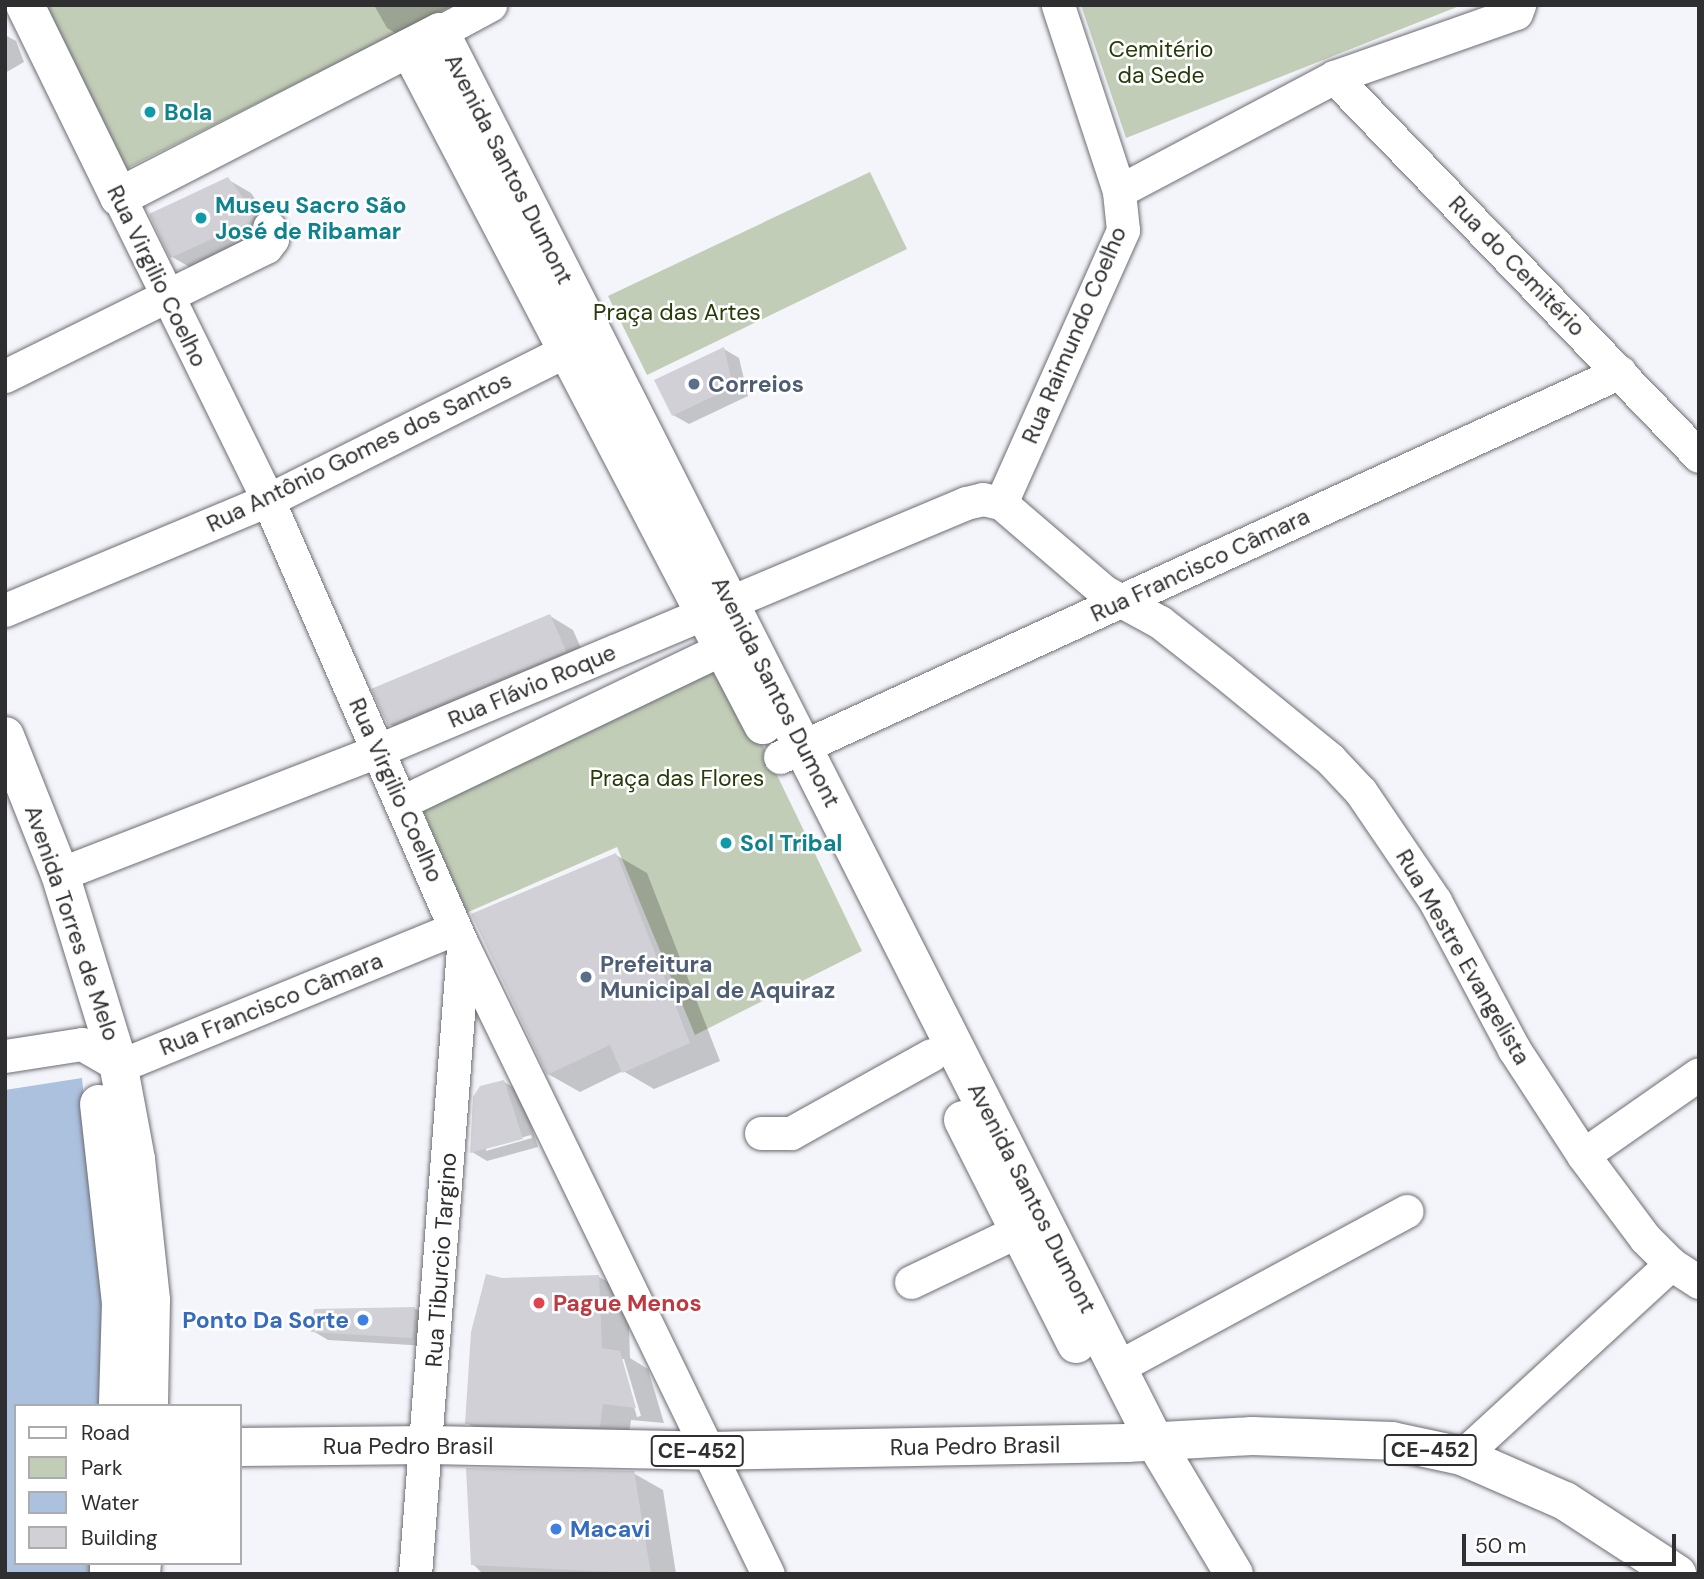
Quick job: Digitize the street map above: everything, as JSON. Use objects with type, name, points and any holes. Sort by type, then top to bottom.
[{"type":"street","name":"Rua Virgilio Coelho","points":[[24,5],[166,298],[268,500],[459,937],[768,1574]]},
{"type":"street","points":[[119,197],[490,5]]},
{"type":"street","name":"Rua Raimundo Coelho","points":[[1001,503],[1123,230],[1119,191],[1058,5]]},
{"type":"street","points":[[1119,191],[1334,77],[1513,15],[1519,5]]},
{"type":"street","name":"Avenida Santos Dumont","points":[[424,40],[792,751],[1118,1367],[1140,1442],[1234,1574]]},
{"type":"street","name":"Rua do Cemitério","points":[[1334,77],[1699,456]]},
{"type":"street","points":[[5,376],[266,247],[272,239],[269,227]]},
{"type":"street","name":"Rua Antônio Gomes dos Santos","points":[[5,610],[268,500],[580,344]]},
{"type":"street","name":"Rua Francisco Câmara","points":[[792,751],[1620,372]]},
{"type":"street","name":"Rua Flávio Roque","points":[[402,802],[727,625],[966,503],[983,499],[1001,503]]},
{"type":"street","name":"Rua Mestre Evangelista","points":[[1001,503],[1122,602],[1160,622],[1221,670],[1330,760],[1361,792],[1434,901],[1514,1049],[1583,1155],[1645,1238],[1671,1264],[1699,1282]]},
{"type":"street","name":"Rua Flávio Roque","points":[[60,874],[379,750],[727,625]]},
{"type":"street","name":"Avenida Torres de Melo","points":[[5,736],[60,874],[103,1054],[136,1159],[151,1300],[149,1404]]},
{"type":"street","name":"Avenida Santos Dumont","points":[[792,751],[931,1055],[1018,1231],[1140,1442],[1205,1574]]},
{"type":"street","name":"Avenida Torres de Melo","points":[[5,806],[66,969],[103,1054],[121,1302],[118,1404]]},
{"type":"street","name":"Rua Francisco Câmara","points":[[5,1056],[103,1054],[129,1062],[459,937]]},
{"type":"street","name":"Rua Tiburcio Targino","points":[[415,1574],[429,1445],[459,937]]},
{"type":"street","points":[[761,1133],[791,1133],[931,1055]]},
{"type":"street","points":[[1583,1155],[1699,1074]]},
{"type":"street","points":[[1118,1367],[1407,1212]]},
{"type":"street","points":[[911,1282],[1018,1231]]},
{"type":"street","points":[[1462,1456],[1671,1264]]},
{"type":"street","name":"Rua Pedro Brasil","points":[[242,1447],[429,1445],[709,1451],[1325,1436],[1392,1441],[1462,1456],[1565,1501],[1677,1574]]},
{"type":"green space","points":[[36,5],[453,5],[124,170]]},
{"type":"green space","name":"Cemitério da Sede","points":[[1081,5],[1462,5],[1126,138]]},
{"type":"green space","name":"Praça das Artes","points":[[870,172],[907,249],[647,375],[608,296]]},
{"type":"green space","name":"Praça das Flores","points":[[720,657],[862,951],[695,1035],[617,847],[466,913],[418,799]]},
{"type":"water","points":[[82,1078],[104,1300],[102,1404],[14,1404],[14,1565],[91,1565],[90,1574],[5,1574],[5,1090]]},
{"type":"building","name":"Museu Sacro São José de Ribamar","points":[[228,177],[255,215],[250,222],[170,258],[149,214]]},
{"type":"building","name":"Correios","points":[[724,347],[733,387],[672,416],[654,380]]},
{"type":"building","points":[[550,614],[566,651],[388,725],[371,689]]},
{"type":"building","points":[[616,853],[690,1043],[622,1073],[610,1045],[547,1075],[471,914]]},
{"type":"building","points":[[504,1080],[523,1139],[470,1153],[473,1097],[480,1086]]},
{"type":"building","points":[[486,1274],[502,1278],[599,1275],[602,1348],[620,1351],[636,1408],[603,1404],[600,1427],[465,1424],[471,1332]]},
{"type":"building","name":"Ponto Da Sorte","points":[[415,1307],[412,1338],[311,1332],[314,1309]]},
{"type":"building","name":"Macavi","points":[[466,1468],[634,1471],[651,1574],[471,1565]]},
{"type":"place","name":"Bola","points":[[150,112]]},
{"type":"place","name":"Museu Sacro São José de Ribamar","points":[[201,218]]},
{"type":"place","name":"Correios","points":[[694,384]]},
{"type":"place","name":"Sol Tribal","points":[[726,843]]},
{"type":"place","name":"Prefeitura Municipal de Aquiraz","points":[[586,977]]},
{"type":"place","name":"Pague Menos","points":[[539,1303]]},
{"type":"place","name":"Ponto Da Sorte","points":[[363,1320]]},
{"type":"place","name":"Macavi","points":[[556,1529]]}]
